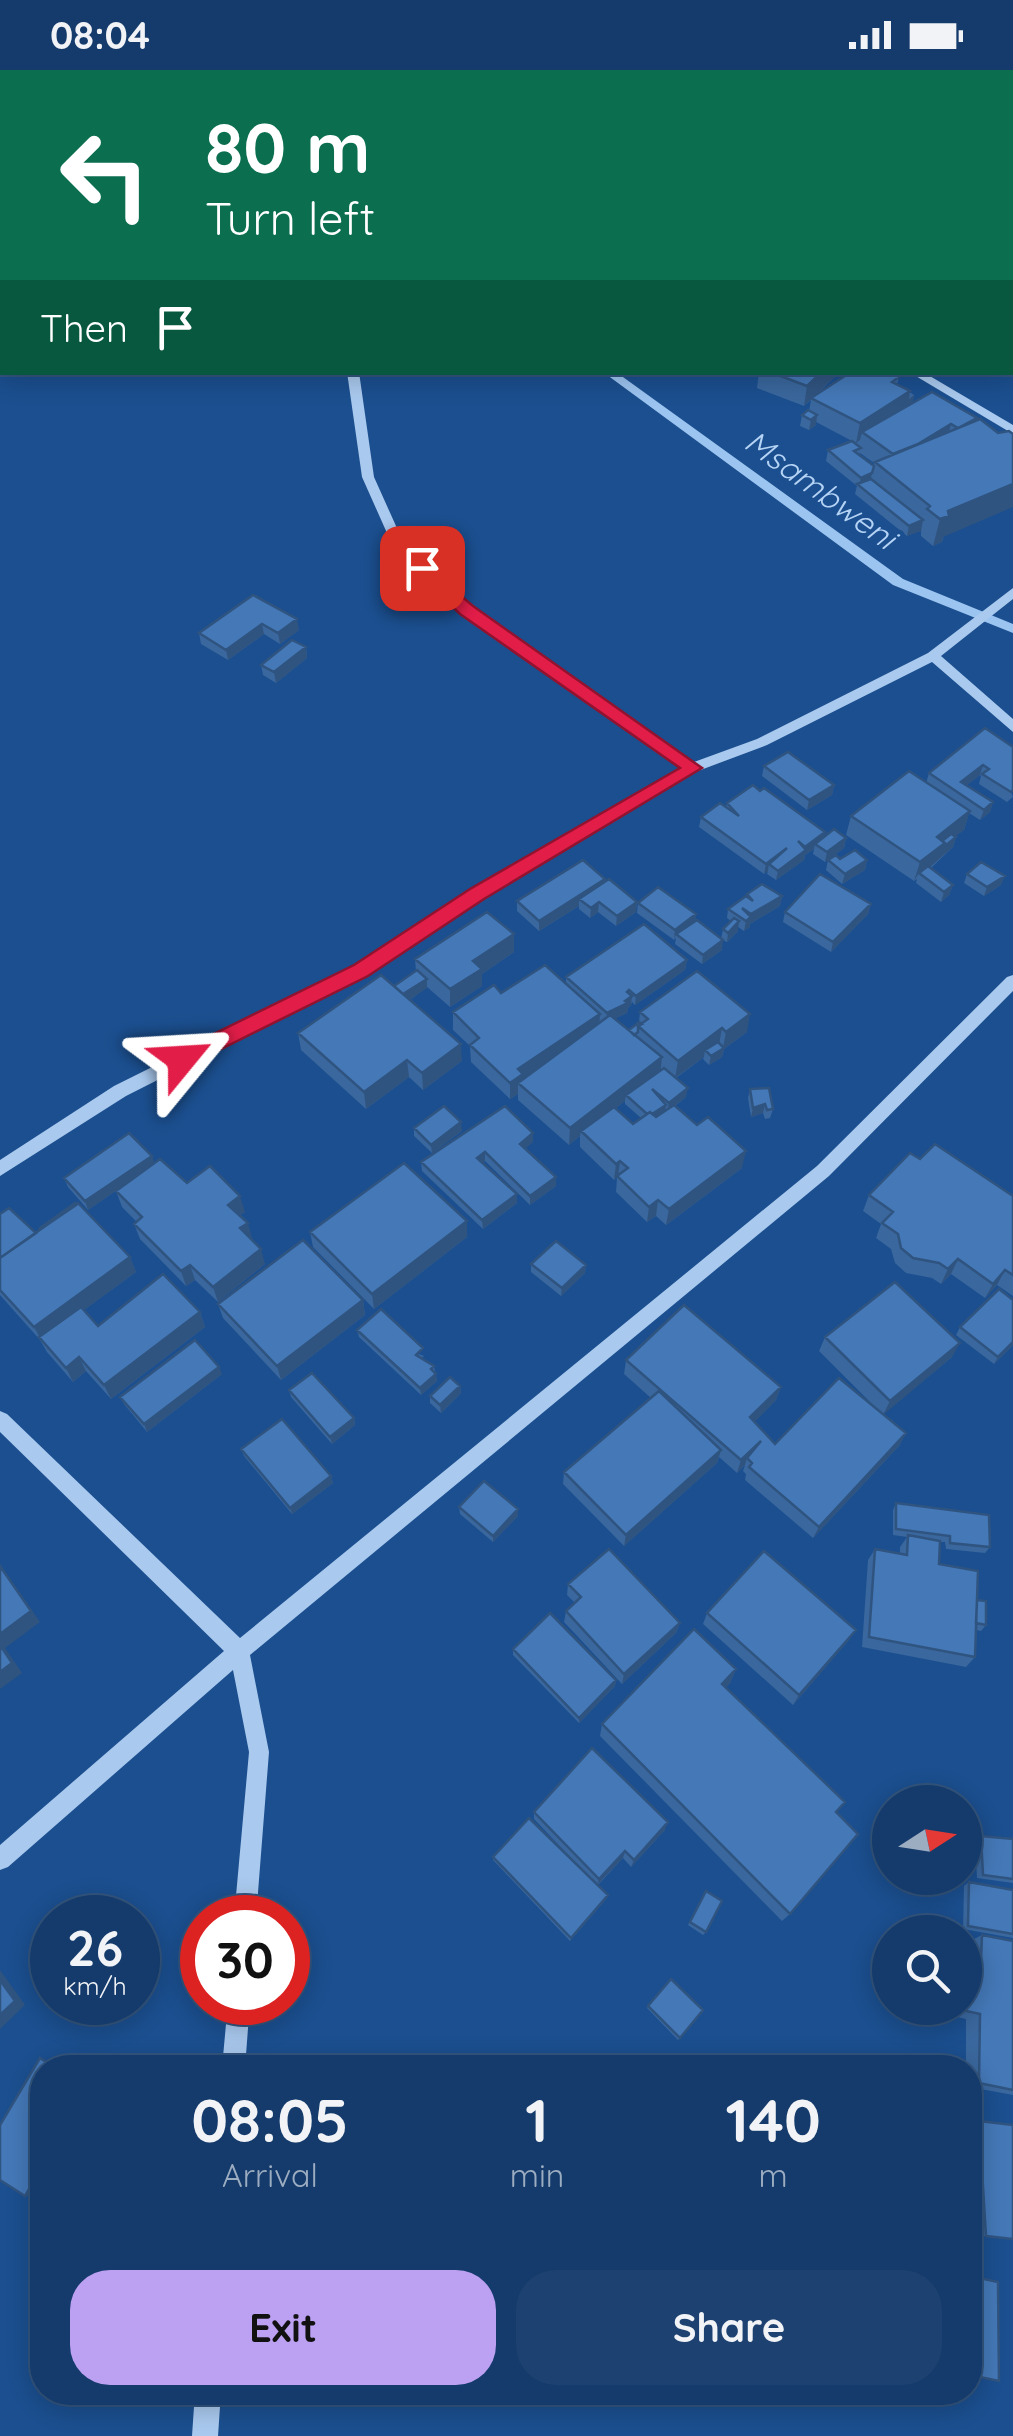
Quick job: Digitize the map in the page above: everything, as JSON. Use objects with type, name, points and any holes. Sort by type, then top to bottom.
[{"type":"street","points":[[353,375],[368,477],[400,548],[466,610],[693,768]]},
{"type":"street","points":[[919,375],[1013,430]]},
{"type":"street","points":[[0,1169],[120,1091],[361,970],[477,894],[693,768],[762,742],[933,656],[1009,596]]},
{"type":"street","points":[[933,656],[1013,727]]},
{"type":"street","points":[[0,1859],[239,1651],[823,1171],[1013,980]]},
{"type":"street","points":[[0,1420],[239,1651],[259,1752],[247,1895]]},
{"type":"street","points":[[235,2055],[237,2025]]},
{"type":"street","points":[[205,2436],[207,2405]]},
{"type":"building","points":[[778,375],[819,375],[807,386]]},
{"type":"building","points":[[846,375],[895,375],[899,377],[892,382],[910,391],[860,423],[811,398]]},
{"type":"building","points":[[932,392],[977,418],[958,428],[951,424],[893,454],[862,432]]},
{"type":"building","points":[[808,410],[817,415],[811,420],[802,415]]},
{"type":"building","points":[[980,419],[998,433],[1013,434],[1013,484],[948,511],[949,516],[940,519],[927,509],[930,506],[875,462]]},
{"type":"building","points":[[852,441],[861,448],[854,451],[874,466],[872,473],[861,478],[828,450]]},
{"type":"building","points":[[871,479],[923,520],[909,526],[857,484]]},
{"type":"building","points":[[253,595],[297,619],[278,633],[262,624],[226,650],[199,633]]},
{"type":"building","points":[[292,640],[306,647],[274,672],[261,665]]},
{"type":"building","points":[[985,728],[1013,747],[1013,790],[982,774],[989,769],[983,765],[961,782],[993,802],[984,810],[929,773]]},
{"type":"building","points":[[788,752],[834,785],[809,800],[764,766]]},
{"type":"building","points":[[909,771],[970,811],[937,837],[945,843],[920,862],[851,816]]},
{"type":"building","points":[[753,785],[760,791],[764,788],[825,832],[805,847],[798,841],[806,850],[778,871],[769,864],[787,848],[766,864],[701,817],[720,803],[739,816],[727,803]]},
{"type":"building","points":[[834,829],[846,838],[827,852],[815,844]]},
{"type":"building","points":[[951,834],[956,837],[944,847],[942,841]]},
{"type":"building","points":[[855,850],[867,860],[845,874],[828,860],[836,855],[840,859]]},
{"type":"building","points":[[583,860],[605,879],[539,921],[517,901]]},
{"type":"building","points":[[981,862],[1005,876],[987,887],[967,874]]},
{"type":"building","points":[[928,866],[953,885],[944,892],[919,873]]},
{"type":"building","points":[[820,874],[871,904],[833,942],[785,912]]},
{"type":"building","points":[[609,879],[637,902],[617,916],[599,902],[591,908],[579,899]]},
{"type":"building","points":[[762,884],[782,896],[751,914],[742,908],[751,917],[746,921],[728,909],[746,896],[753,901],[747,894]]},
{"type":"building","points":[[658,887],[696,914],[675,930],[638,903]]},
{"type":"building","points":[[487,912],[514,934],[473,961],[482,969],[450,989],[415,959]]},
{"type":"building","points":[[734,918],[739,921],[728,933],[723,929]]},
{"type":"building","points":[[697,920],[723,940],[703,955],[676,934]]},
{"type":"building","points":[[644,924],[687,960],[636,996],[629,990],[632,996],[625,1001],[628,1003],[607,1013],[566,977]]},
{"type":"building","points":[[545,965],[600,1014],[518,1069],[523,1074],[510,1083],[470,1045],[479,1038],[453,1012],[494,985],[501,993]]},
{"type":"building","points":[[417,970],[427,979],[403,994],[394,986]]},
{"type":"building","points":[[697,971],[750,1014],[726,1032],[722,1028],[678,1061],[638,1026],[648,1019],[640,1012]]},
{"type":"building","points":[[381,975],[461,1044],[422,1073],[407,1060],[364,1092],[298,1033]]},
{"type":"building","points":[[610,1015],[662,1057],[570,1128],[518,1083]]},
{"type":"building","points":[[639,1022],[642,1024],[634,1035],[629,1030]]},
{"type":"building","points":[[718,1042],[724,1048],[711,1056],[705,1050]]},
{"type":"building","points":[[664,1068],[688,1088],[669,1103],[652,1089],[666,1105],[647,1114],[626,1095]]},
{"type":"building","points":[[769,1088],[773,1109],[767,1110],[765,1104],[753,1108],[750,1089]]},
{"type":"building","points":[[674,1105],[697,1125],[708,1117],[746,1151],[669,1209],[658,1200],[649,1207],[617,1176],[628,1168],[620,1161],[616,1164],[581,1131],[614,1107],[633,1124],[650,1112],[656,1117]]},
{"type":"building","points":[[444,1106],[461,1122],[431,1145],[414,1128]]},
{"type":"building","points":[[505,1106],[533,1133],[520,1144],[556,1177],[530,1196],[485,1152],[477,1158],[517,1194],[482,1220],[421,1162]]},
{"type":"building","points":[[129,1133],[152,1156],[85,1201],[64,1178]]},
{"type":"building","points":[[935,1144],[1013,1196],[1013,1275],[1005,1270],[993,1284],[958,1259],[948,1269],[939,1263],[913,1258],[901,1248],[898,1234],[882,1223],[893,1212],[869,1195],[910,1153],[920,1159]]},
{"type":"building","points":[[160,1159],[187,1183],[210,1166],[240,1196],[228,1205],[248,1223],[240,1228],[261,1249],[213,1287],[190,1265],[181,1271],[134,1224],[142,1217],[116,1191]]},
{"type":"building","points":[[404,1163],[467,1221],[372,1294],[310,1232]]},
{"type":"building","points":[[75,1203],[76,1205],[40,1228]]},
{"type":"building","points":[[78,1203],[130,1257],[34,1327],[0,1290],[0,1258]]},
{"type":"building","points":[[9,1208],[36,1233],[0,1258],[0,1214]]},
{"type":"building","points":[[303,1240],[363,1300],[277,1366],[218,1304]]},
{"type":"building","points":[[556,1241],[586,1265],[562,1288],[531,1264]]},
{"type":"building","points":[[163,1274],[200,1312],[104,1385],[79,1357],[66,1368],[39,1337],[81,1307],[98,1326]]},
{"type":"building","points":[[895,1282],[960,1343],[890,1401],[825,1337]]},
{"type":"building","points":[[999,1289],[1013,1300],[1013,1342],[998,1357],[960,1327]]},
{"type":"building","points":[[684,1305],[781,1387],[750,1417],[775,1444],[839,1378],[906,1433],[819,1527],[749,1467],[752,1463],[747,1458],[761,1441],[741,1460],[626,1360]]},
{"type":"building","points":[[381,1309],[423,1348],[416,1355],[434,1366],[431,1369],[436,1374],[420,1388],[357,1330]]},
{"type":"building","points":[[195,1340],[219,1367],[144,1424],[120,1397]]},
{"type":"building","points":[[312,1373],[354,1418],[330,1437],[289,1390]]},
{"type":"building","points":[[450,1377],[460,1386],[440,1405],[430,1396]]},
{"type":"building","points":[[659,1391],[721,1450],[626,1535],[564,1472]]},
{"type":"building","points":[[282,1419],[331,1476],[290,1508],[241,1449]]},
{"type":"building","points":[[484,1481],[518,1509],[493,1536],[459,1507]]},
{"type":"building","points":[[896,1503],[989,1515],[990,1547],[950,1543],[950,1536],[896,1529]]},
{"type":"building","points":[[908,1535],[940,1541],[939,1564],[978,1571],[975,1657],[869,1637],[875,1549],[907,1555]]},
{"type":"building","points":[[609,1549],[680,1623],[624,1674],[566,1611],[581,1597],[568,1584]]},
{"type":"building","points":[[764,1551],[856,1630],[799,1695],[707,1613]]},
{"type":"building","points":[[0,1566],[31,1611],[0,1634]]},
{"type":"building","points":[[977,1600],[986,1601],[986,1625],[976,1623]]},
{"type":"building","points":[[550,1613],[616,1680],[579,1718],[513,1649]]},
{"type":"building","points":[[694,1629],[736,1669],[722,1684],[845,1802],[836,1812],[858,1834],[790,1914],[602,1724]]},
{"type":"building","points":[[0,1645],[12,1663],[0,1672]]},
{"type":"building","points":[[592,1748],[668,1822],[634,1860],[625,1851],[599,1879],[534,1812]]},
{"type":"building","points":[[529,1818],[608,1895],[571,1938],[493,1857]]},
{"type":"building","points":[[982,1836],[1013,1839],[1013,1879],[983,1875]]},
{"type":"building","points":[[982,1884],[1013,1890],[1013,1934],[982,1928],[982,1915],[968,1915],[969,1895],[982,1895]]},
{"type":"building","points":[[706,1891],[722,1901],[706,1932],[690,1922]]},
{"type":"building","points":[[982,1935],[1013,1941],[1013,2090],[982,2084]]},
{"type":"building","points":[[671,1979],[703,2010],[680,2038],[648,2006]]},
{"type":"building","points":[[0,1980],[15,2001],[0,2015]]},
{"type":"building","points":[[30,2075],[30,2187],[25,2196],[0,2180],[0,2125]]},
{"type":"building","points":[[982,2121],[1013,2125],[1013,2239],[986,2236]]},
{"type":"building","points":[[982,2279],[998,2282],[999,2381],[982,2377]]},
{"type":"waterway","name":"Msambweni","points":[[612,375],[898,582],[1013,629]]},
{"type":"route","points":[[182,1059],[361,970],[477,894],[693,768],[466,610],[422,568]]}]
